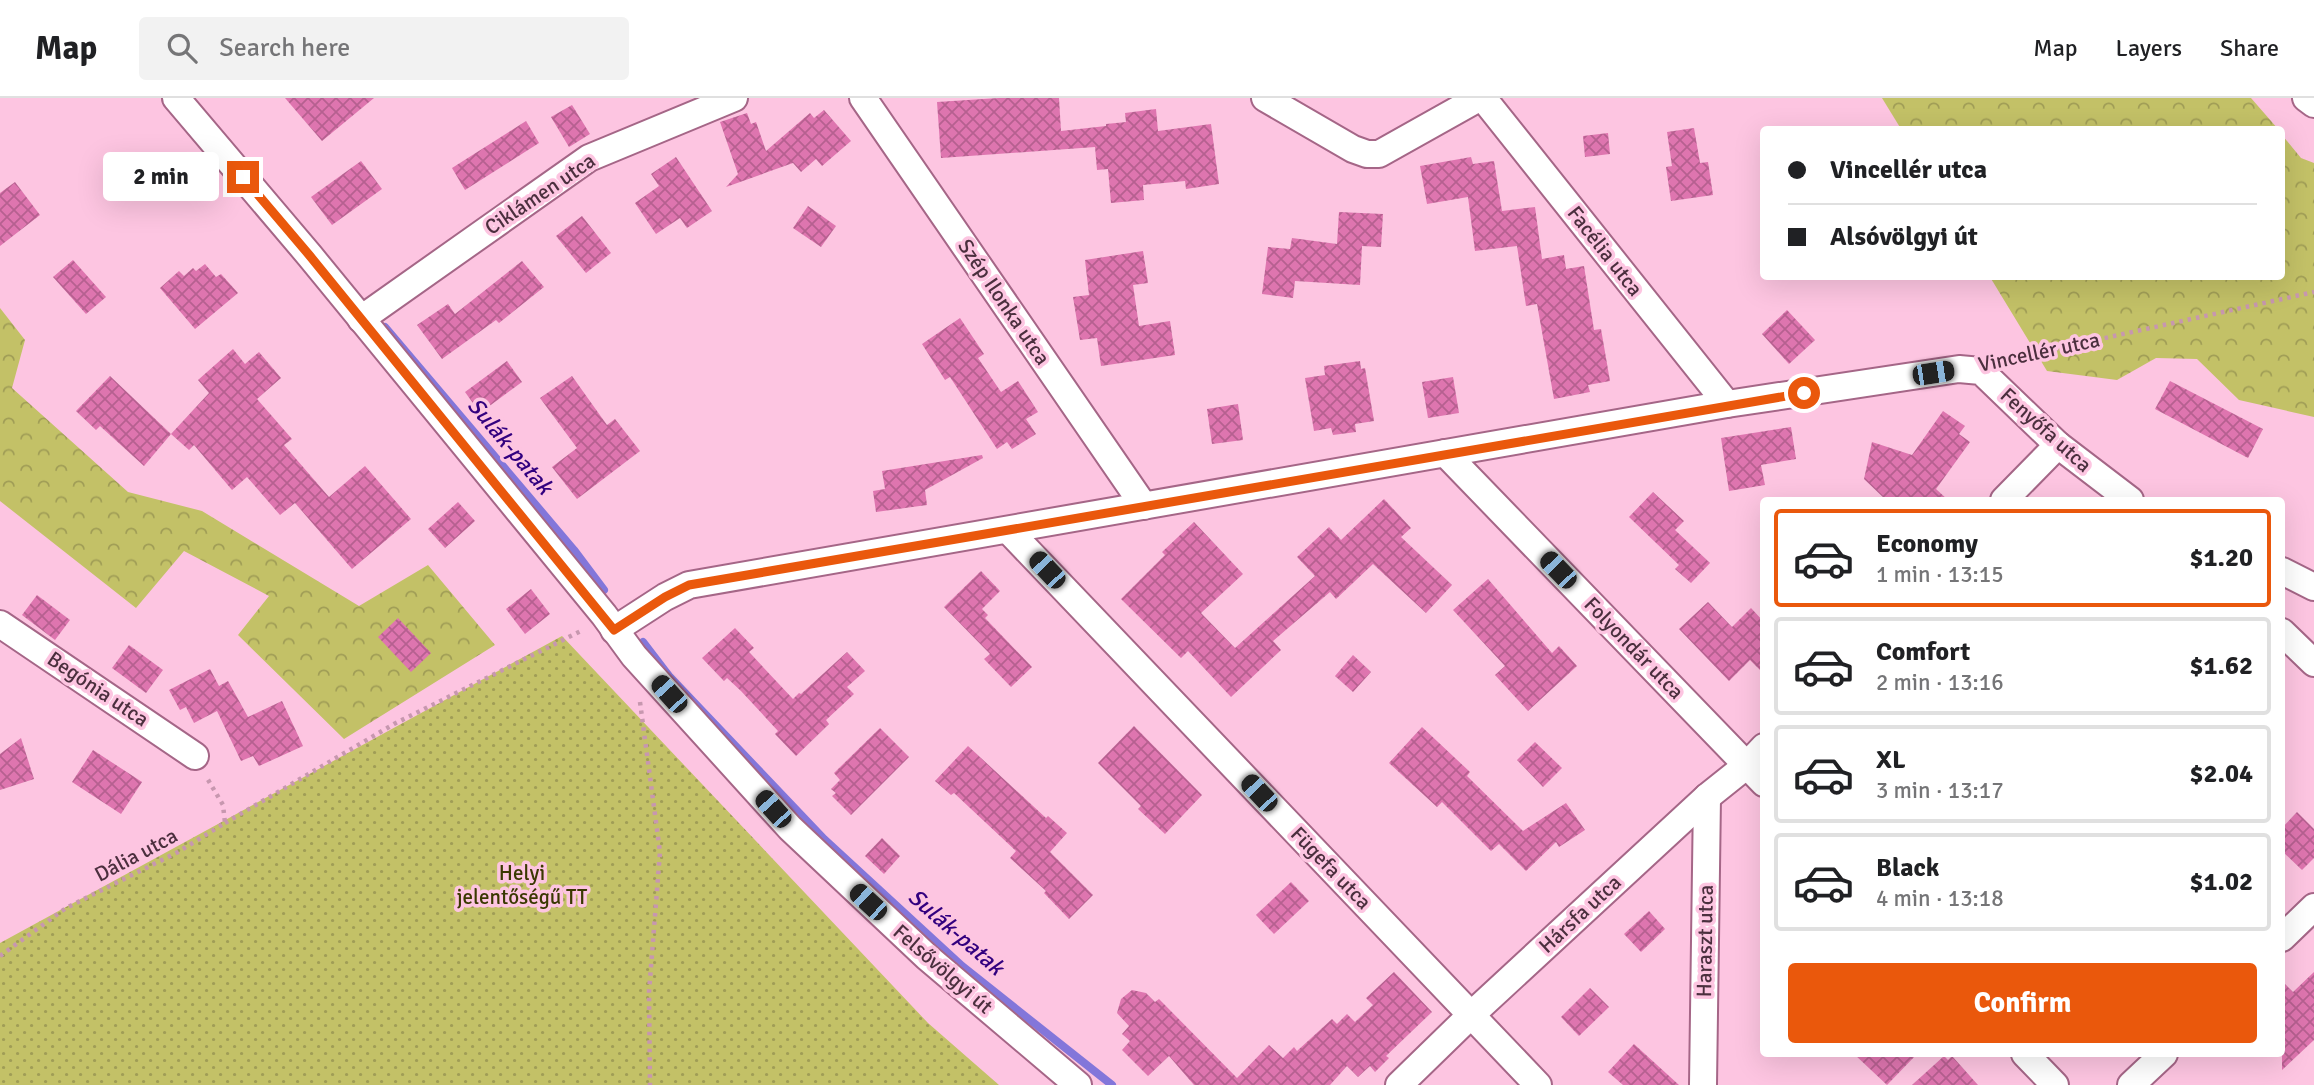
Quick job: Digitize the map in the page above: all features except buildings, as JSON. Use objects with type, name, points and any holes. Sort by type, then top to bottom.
[{"type":"street","name":"Felsővölgyi út","points":[[176,98],[361,319],[634,656],[790,828],[927,957],[1078,1085]]},
{"type":"street","name":"Ciklámen utca","points":[[361,319],[589,158],[734,98]]},
{"type":"street","name":"Szép Ilonka utca","points":[[863,98],[1144,506]]},
{"type":"street","points":[[1265,98],[1353,149],[1367,154],[1379,154],[1481,98]]},
{"type":"street","name":"Facélia utca","points":[[1481,98],[1727,404]]},
{"type":"street","points":[[2305,98],[2314,104]]},
{"type":"street","name":"Vincellér utca","points":[[609,622],[689,585],[1727,404],[1959,369]]},
{"type":"street","name":"Fenyőfa utca","points":[[1959,369],[1981,371],[2058,445],[2126,497]]},
{"type":"street","points":[[2007,497],[2058,445]]},
{"type":"street","name":"Folyondár utca","points":[[1445,453],[1758,765]]},
{"type":"street","name":"Fügefa utca","points":[[1008,530],[1538,1085]]},
{"type":"street","points":[[2285,573],[2314,587]]},
{"type":"street","name":"Begónia utca","points":[[0,624],[195,756]]},
{"type":"street","points":[[2285,635],[2314,663]]},
{"type":"street","name":"Hársfa utca","points":[[1399,1085],[1707,797],[1758,765]]},
{"type":"street","name":"Haraszt utca","points":[[1703,1085],[1707,797]]},
{"type":"street","points":[[2285,935],[2314,907]]},
{"type":"street","points":[[2028,1057],[2055,1085]]},
{"type":"street","points":[[2131,1085],[2161,1057]]},
{"type":"path","name":"Vincellér utca","points":[[2000,360],[2314,292]]},
{"type":"path","name":"Dália utca","points":[[0,956],[66,908],[178,852],[394,724],[589,627],[609,622]]},
{"type":"path","points":[[634,656],[660,852],[649,992],[650,1085]]},
{"type":"path","points":[[195,756],[223,805],[225,823]]},
{"type":"green space","points":[[1882,98],[2251,98],[2275,126],[1899,126]]},
{"type":"green space","points":[[2285,139],[2301,158],[2314,163],[2314,417],[2239,400],[2197,359],[2156,358],[2117,380],[2047,371],[1992,280],[2285,280]]},
{"type":"green space","points":[[0,308],[25,340],[12,388],[128,492],[202,511],[359,606],[428,565],[495,645],[344,739],[238,635],[269,596],[184,551],[136,608],[0,501]]},
{"type":"green space","name":"Helyi jelentőségű TT","points":[[562,636],[928,1023],[999,1085],[0,1085],[0,943]]},
{"type":"waterway","name":"Sulák-patak","points":[[385,327],[574,550],[604,590]]},
{"type":"waterway","name":"Sulák-patak","points":[[643,642],[669,676],[824,839],[962,966],[1112,1085]]},
{"type":"route","points":[[243,177],[614,630],[689,585],[1727,404],[1804,393]]}]
